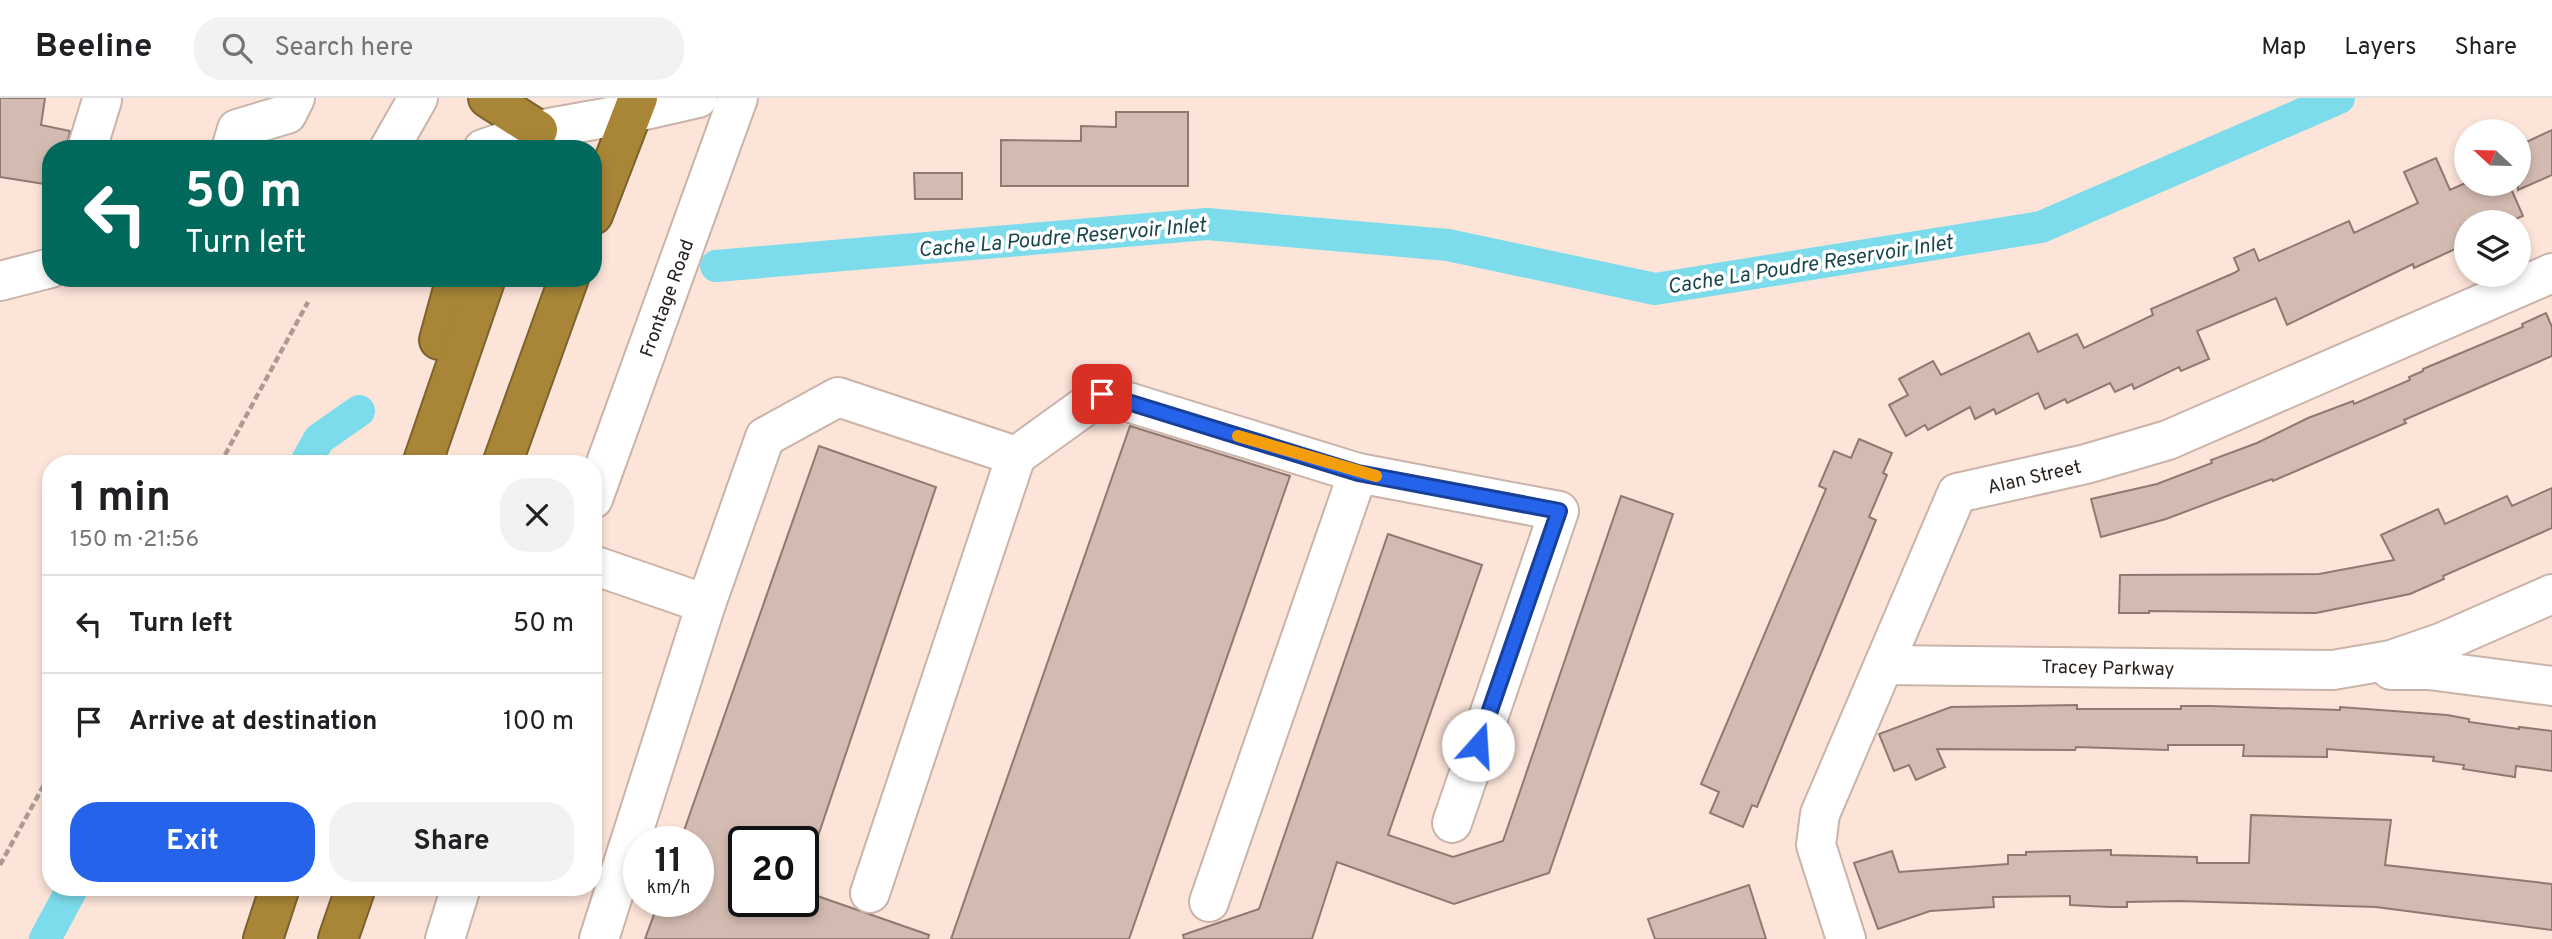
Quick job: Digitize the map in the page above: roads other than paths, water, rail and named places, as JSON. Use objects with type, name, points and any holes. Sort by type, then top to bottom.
[{"type":"highway","points":[[488,98],[540,125]]},
{"type":"highway","points":[[602,192],[635,106]]},
{"type":"highway","points":[[411,455],[416,410],[454,287]]},
{"type":"highway","points":[[425,455],[483,287]]},
{"type":"highway","points":[[505,455],[566,287]]},
{"type":"highway","points":[[263,939],[277,896]]},
{"type":"highway","points":[[338,939],[353,896]]},
{"type":"street","points":[[234,140],[237,129],[287,114],[295,98]]},
{"type":"street","points":[[394,140],[418,98]]},
{"type":"street","points":[[504,140],[540,125],[635,106],[698,98]]},
{"type":"street","name":"Frontage Road","points":[[602,474],[738,98]]},
{"type":"street","points":[[90,140],[102,100]]},
{"type":"street","points":[[0,281],[42,270]]},
{"type":"street","name":"Alan Street","points":[[1846,939],[1816,845],[1820,814],[1957,493],[2086,464],[2168,440],[2552,273]]},
{"type":"street","points":[[870,893],[1016,456],[1102,394],[1358,473],[1559,511],[1452,823]]},
{"type":"street","points":[[599,939],[706,604],[765,437],[838,397],[1016,456]]},
{"type":"street","points":[[1209,902],[1358,473]]},
{"type":"street","points":[[602,568],[706,604]]},
{"type":"street","name":"Tracey Parkway","points":[[2333,670],[2391,660],[2430,647],[2552,594]]},
{"type":"street","name":"Tracey Parkway","points":[[1884,664],[2429,670],[2552,686]]},
{"type":"street","points":[[445,939],[457,896]]},
{"type":"waterway","name":"Cache La Poudre Reservoir Inlet","points":[[716,266],[1207,224],[1448,245],[1655,289],[2041,227],[2339,98]]},
{"type":"waterway","name":"Cache La Poudre Reservoir Inlet","points":[[310,455],[319,439],[359,411]]},
{"type":"waterway","name":"Cache La Poudre Reservoir Inlet","points":[[45,939],[68,896]]}]
